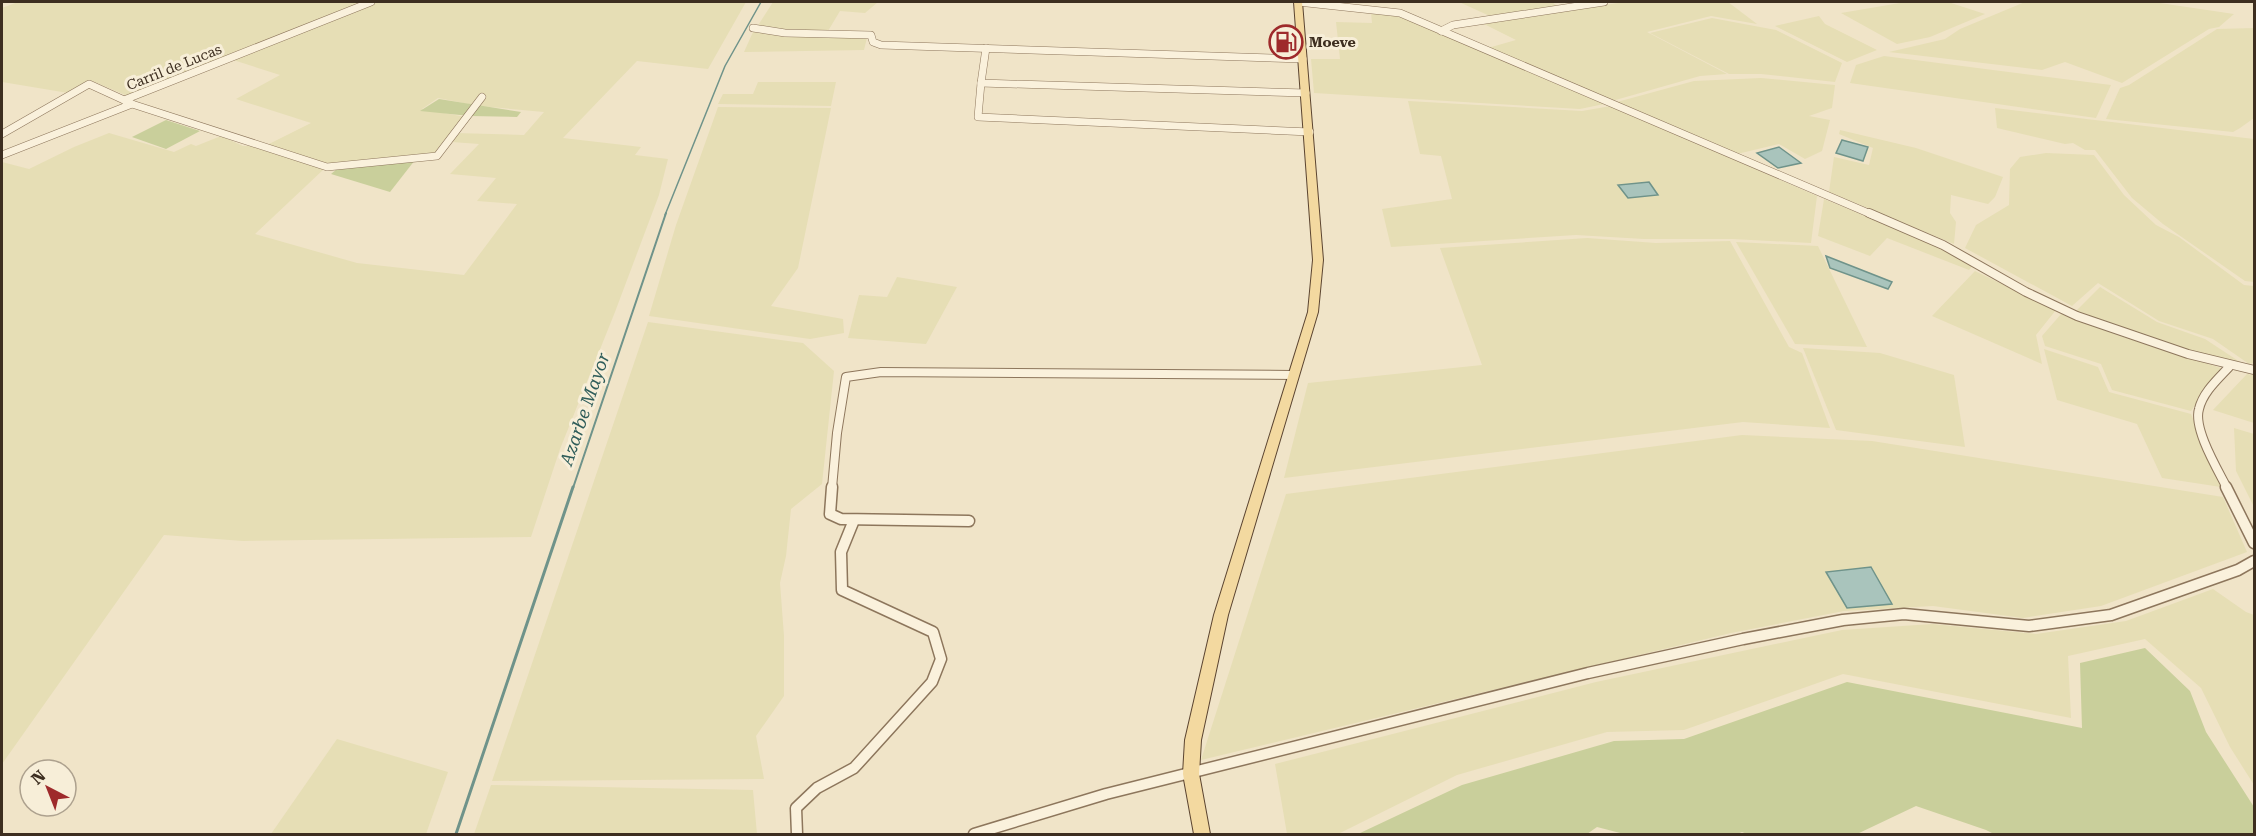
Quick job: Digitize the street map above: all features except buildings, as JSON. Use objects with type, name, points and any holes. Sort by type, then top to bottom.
[{"type":"main road","points":[[1202,834],[1191,774],[1193,740],[1221,615],[1249,529],[1313,312],[1317,284],[1318,260],[1310,132],[1298,2]]},
{"type":"street","name":"Carril de Lucas","points":[[124,100],[371,2]]},
{"type":"street","points":[[1298,2],[1370,8],[1400,14],[1943,245],[2025,291],[2075,315],[2121,333],[2229,367],[2254,369]]},
{"type":"street","points":[[1441,31],[1453,25],[1604,2]]},
{"type":"street","points":[[753,28],[785,33],[871,35],[873,42],[881,45],[1304,59]]},
{"type":"street","points":[[986,48],[978,117],[1310,132]]},
{"type":"street","points":[[981,83],[1306,93]]},
{"type":"street","points":[[2,134],[89,84],[124,100]]},
{"type":"street","points":[[132,104],[327,167],[437,156],[482,97]]},
{"type":"street","name":"Carril de Lucas","points":[[124,100],[132,104]]},
{"type":"street","name":"Carril de Lucas","points":[[2,155],[132,104]]},
{"type":"street","points":[[2229,367],[2207,390],[2198,414],[2204,440],[2254,543]]},
{"type":"street","points":[[969,521],[854,520],[841,519],[830,514],[837,433],[846,376],[881,372],[1293,375]]},
{"type":"street","points":[[797,834],[796,808],[817,788],[854,768],[932,682],[941,659],[933,632],[842,590],[841,552],[854,520]]},
{"type":"street","points":[[974,834],[1106,794],[1588,673],[1843,620],[1904,614],[2029,626],[2111,615],[2238,570],[2254,561]]},
{"type":"shaded area","points":[[18,2],[746,2],[708,69],[637,61],[563,138],[641,147],[635,155],[668,159],[659,195],[560,449],[531,537],[243,541],[164,535],[2,764],[2,162],[29,169],[109,133],[174,152],[191,144],[196,146],[221,136],[243,146],[265,146],[311,123],[236,99],[280,75],[227,58],[130,97],[90,80],[68,93],[2,82],[2,8]],"holes":[[[438,98],[479,106],[544,112],[524,135],[455,133],[466,117],[422,109]],[[452,142],[479,144],[450,174],[496,178],[477,201],[517,204],[464,275],[357,263],[255,234],[324,169],[439,154]]]},
{"type":"shaded area","points":[[773,2],[878,2],[865,13],[840,11],[828,31],[786,31],[757,27]]},
{"type":"shaded area","points":[[1459,2],[1552,2],[1558,7],[1492,17]]},
{"type":"shaded area","points":[[1624,2],[1728,2],[1757,24],[1711,16],[1647,32],[1727,74],[1700,76],[1612,101],[1488,48],[1516,40],[1484,24]]},
{"type":"shaded area","points":[[1906,2],[1948,2],[1985,14],[1930,37],[1897,44],[1841,13]]},
{"type":"shaded area","points":[[2025,2],[2153,2],[2234,14],[2219,27],[2209,29],[2122,83],[2065,62],[2042,70],[1889,52],[1945,39],[1960,29]]},
{"type":"shaded area","points":[[1371,13],[1401,17],[1604,104],[1580,109],[1314,93],[1311,59],[1340,59],[1336,22],[1372,23]]},
{"type":"shaded area","points":[[1819,16],[1825,24],[1877,50],[1847,62],[1775,26]]},
{"type":"shaded area","points":[[1712,18],[1776,30],[1842,63],[1835,82],[1761,74],[1729,74],[1650,33]]},
{"type":"shaded area","points":[[2254,28],[2254,118],[2240,128],[2233,132],[2106,119],[2120,88],[2129,85],[2217,29]]},
{"type":"shaded area","points":[[753,32],[867,38],[864,50],[744,52]]},
{"type":"shaded area","points":[[1884,56],[2111,85],[2096,118],[1850,83],[1856,65]]},
{"type":"shaded area","points":[[1761,78],[1835,85],[1832,108],[1809,116],[1830,120],[1822,151],[1805,159],[1779,144],[1737,154],[1617,102],[1694,81]]},
{"type":"shaded area","points":[[758,82],[836,82],[831,106],[718,104],[723,94],[753,94]]},
{"type":"shaded area","points":[[1408,101],[1582,111],[1611,106],[1817,196],[1811,243],[1576,235],[1391,247],[1382,209],[1452,199],[1441,156],[1420,154]]},
{"type":"shaded area","points":[[718,107],[831,108],[798,268],[771,306],[843,319],[844,333],[810,339],[649,316],[676,225]]},
{"type":"shaded area","points":[[1995,108],[2254,139],[2254,282],[2245,281],[2163,224],[2132,198],[2095,150],[2085,150],[2073,143],[2065,144],[1997,128]]},
{"type":"shaded area","points":[[1840,130],[1916,148],[2003,177],[1995,197],[1988,204],[1951,195],[1950,213],[1956,222],[1954,244],[1829,192],[1834,157],[1869,165],[1873,148],[1839,134]]},
{"type":"shaded area","points":[[2046,153],[2094,155],[2124,195],[2156,225],[2179,237],[2244,285],[2254,286],[2254,363],[2249,364],[2213,339],[2159,321],[2098,283],[2072,306],[1965,248],[1976,225],[2009,205],[2010,169],[2020,157]]},
{"type":"shaded area","points":[[1824,199],[1938,246],[1974,264],[1969,270],[1887,238],[1870,256],[1818,236]]},
{"type":"shaded area","points":[[1587,238],[1656,243],[1730,241],[1789,347],[1802,353],[1830,428],[1743,422],[1284,478],[1308,383],[1482,365],[1440,248]]},
{"type":"shaded area","points":[[1736,242],[1818,246],[1867,347],[1795,344]]},
{"type":"shaded area","points":[[1975,271],[2056,310],[2036,335],[2042,364],[1932,316]]},
{"type":"shaded area","points":[[897,277],[957,287],[926,344],[848,338],[859,295],[887,297]]},
{"type":"shaded area","points":[[2100,287],[2157,322],[2205,339],[2243,364],[2221,360],[2125,332],[2076,311]]},
{"type":"shaded area","points":[[2062,313],[2117,335],[2221,368],[2191,411],[2112,390],[2101,364],[2045,346],[2042,336]]},
{"type":"shaded area","points":[[648,322],[803,343],[834,371],[822,484],[791,509],[786,556],[780,583],[784,636],[784,696],[756,736],[764,779],[492,781]]},
{"type":"shaded area","points":[[1803,348],[1880,353],[1954,375],[1965,447],[1836,430]]},
{"type":"shaded area","points":[[2044,349],[2098,367],[2109,392],[2191,414],[2221,487],[2162,478],[2137,424],[2057,400]]},
{"type":"shaded area","points":[[2247,374],[2254,375],[2254,423],[2213,410]]},
{"type":"shaded area","points":[[2234,428],[2254,434],[2254,507],[2236,471]]},
{"type":"shaded area","points":[[1742,435],[1872,441],[2223,497],[2247,552],[2101,606],[2023,618],[1933,606],[1844,611],[1731,633],[1201,760],[1286,494]]},
{"type":"shaded area","points":[[2213,589],[2254,615],[2254,785],[2230,747],[2201,688],[2145,639],[2068,656],[2071,718],[1843,674],[1684,730],[1607,732],[1457,775],[1338,834],[1287,834],[1275,764],[1596,682],[1842,630],[1932,624],[2036,634],[2126,621]]},
{"type":"shaded area","points":[[337,739],[448,772],[426,834],[271,834]]},
{"type":"shaded area","points":[[491,785],[753,790],[757,834],[474,834]]},
{"type":"green space","points":[[439,99],[521,112],[517,117],[470,116],[420,111]]},
{"type":"green space","points":[[166,120],[200,131],[166,149],[132,137]]},
{"type":"green space","points":[[415,160],[390,192],[331,174],[337,169]]},
{"type":"green space","points":[[2145,648],[2190,691],[2206,732],[2254,807],[2254,834],[1994,834],[1916,806],[1857,834],[1747,834],[1742,832],[1737,834],[1624,834],[1597,827],[1587,834],[1358,834],[1462,785],[1614,741],[1684,739],[1847,682],[2082,728],[2080,663]]},
{"type":"water","points":[[1842,140],[1868,147],[1863,161],[1836,153]]},
{"type":"water","points":[[1779,147],[1801,163],[1778,168],[1757,153]]},
{"type":"water","points":[[1649,182],[1658,195],[1628,198],[1618,185]]},
{"type":"water","points":[[1826,256],[1892,282],[1888,289],[1830,268]]},
{"type":"water","points":[[1871,567],[1892,604],[1847,608],[1826,572]]},
{"type":"waterway","name":"Azarbe Mayor","points":[[665,215],[725,66],[761,2]]},
{"type":"waterway","name":"Azarbe Mayor","points":[[573,488],[666,213]]},
{"type":"waterway","name":"Azarbe Mayor","points":[[456,834],[573,487]]},
{"type":"place","name":"Moeve","points":[[1286,42]]}]
